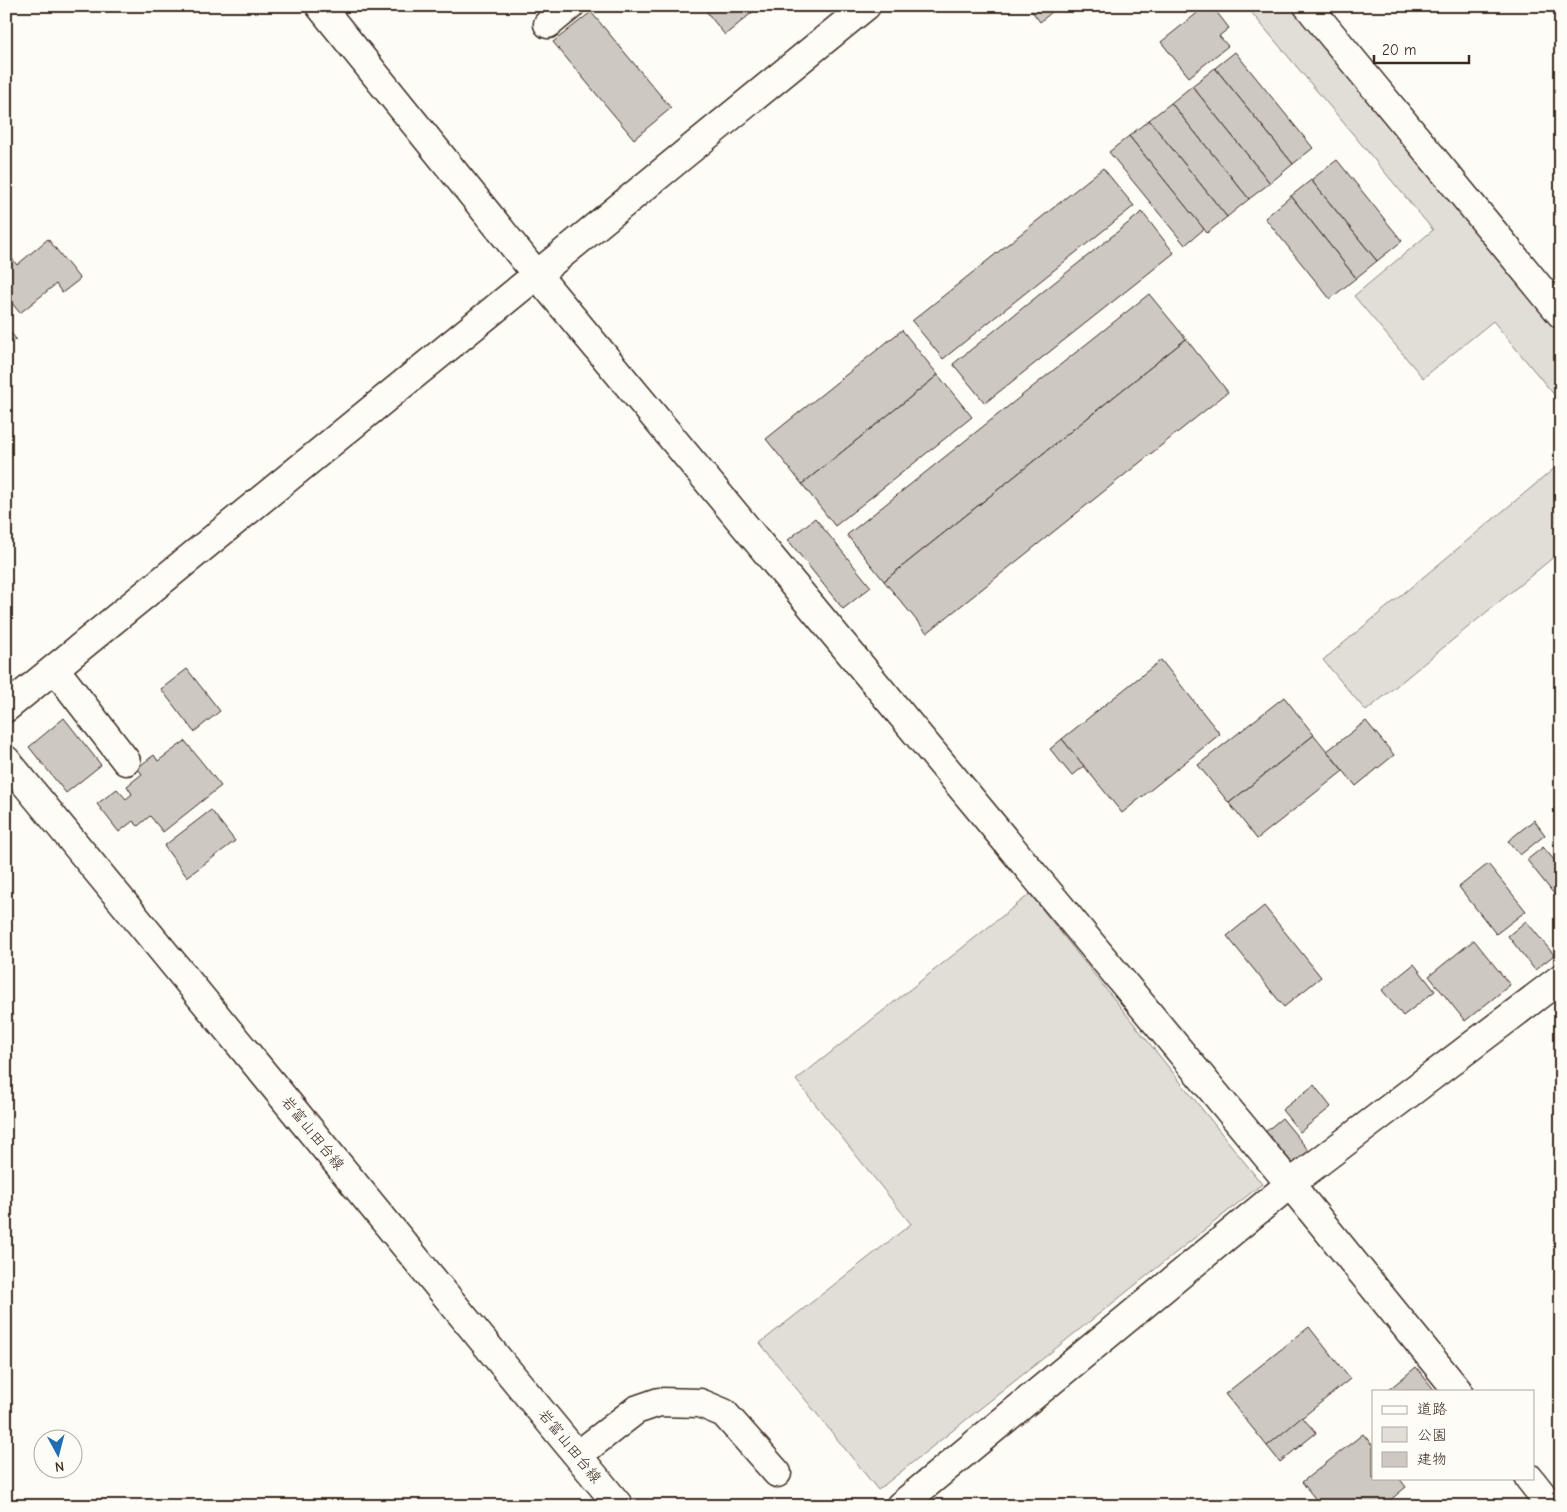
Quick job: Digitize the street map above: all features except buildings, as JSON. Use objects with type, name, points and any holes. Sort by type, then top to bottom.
[{"type":"street","points":[[320,6],[537,275],[1290,1184],[1457,1390]]},
{"type":"street","points":[[548,24],[570,6]]},
{"type":"street","points":[[6,708],[866,6]]},
{"type":"street","points":[[1308,6],[1561,314]]},
{"type":"street","points":[[55,669],[126,761]]},
{"type":"street","name":"岩富山田台線","points":[[6,760],[619,1506]]},
{"type":"street","points":[[900,1506],[1290,1184],[1561,978]]},
{"type":"street","points":[[578,1456],[636,1410],[659,1402],[700,1403],[724,1413],[776,1473]]},
{"type":"street","points":[[1531,1480],[1551,1506]]},
{"type":"green space","points":[[1246,6],[1291,6],[1561,331],[1561,403],[1493,321],[1423,378],[1354,296],[1433,230]]},
{"type":"green space","points":[[1561,463],[1561,551],[1366,711],[1323,660]]},
{"type":"green space","points":[[1030,894],[1262,1184],[878,1490],[760,1343],[911,1224],[796,1080]]}]
